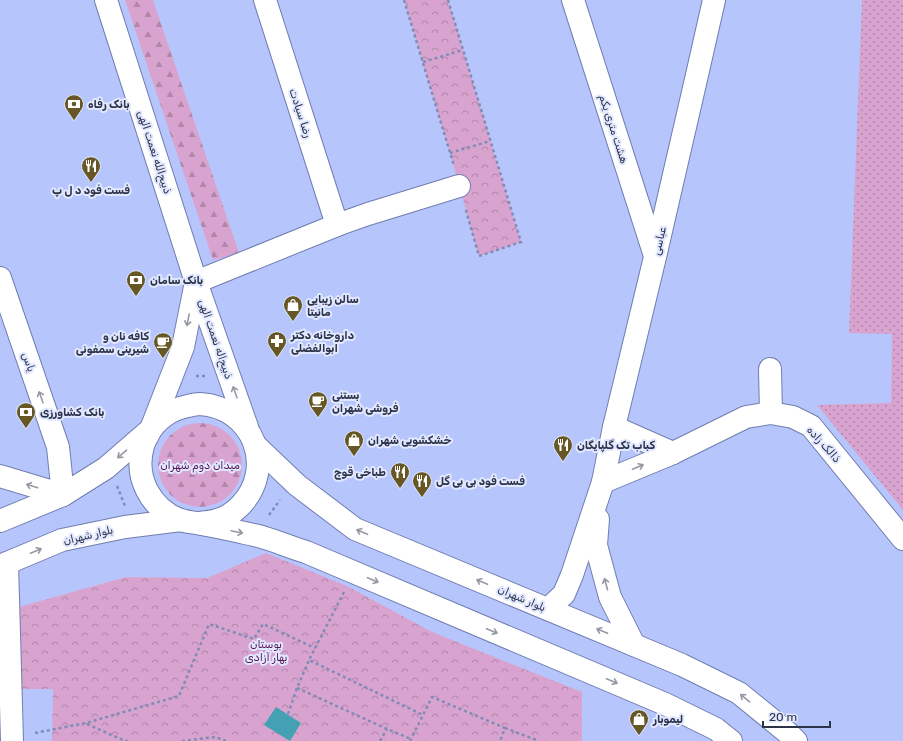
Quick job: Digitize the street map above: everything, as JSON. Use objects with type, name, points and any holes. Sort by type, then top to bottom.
[{"type":"street","name":"ذبیح‌الله نعمت الهی","points":[[106,0],[196,282]]},
{"type":"street","name":"رضا سیادت","points":[[265,0],[337,225]]},
{"type":"street","name":"هشت متری یکم","points":[[573,0],[655,257]]},
{"type":"street","name":"عباسی","points":[[603,482],[614,427],[714,0]]},
{"type":"street","points":[[196,282],[337,225],[459,186]]},
{"type":"street","name":"یاس","points":[[0,278],[58,447],[63,495]]},
{"type":"street","name":"ذبیح‌اله نعمت الهی","points":[[151,429],[183,347],[196,282]]},
{"type":"street","name":"ذبیح‌اله نعمت الهی","points":[[196,282],[251,437]]},
{"type":"street","points":[[770,369],[771,413]]},
{"type":"street","points":[[0,521],[63,495],[106,468],[164,416],[181,407],[199,404],[217,407],[234,415],[251,437],[258,464],[256,482],[247,499],[234,512],[218,520],[190,522],[164,512],[151,499],[143,482],[140,464],[143,446],[151,429]]},
{"type":"street","name":"ذالک زاده","points":[[603,482],[673,453],[746,417],[771,413],[793,417],[812,426],[903,539]]},
{"type":"street","points":[[614,427],[673,453]]},
{"type":"street","name":"بلوار شهران","points":[[251,437],[297,485],[355,529],[682,665],[739,693],[796,741]]},
{"type":"street","points":[[0,476],[63,495]]},
{"type":"street","points":[[548,609],[564,594],[572,575],[603,482]]},
{"type":"street","points":[[603,482],[596,545],[610,597],[634,645]]},
{"type":"street","name":"بلوار شهران","points":[[4,564],[62,540],[125,527],[190,522],[257,536],[306,552],[665,704],[716,729],[731,741]]},
{"type":"street","points":[[4,564],[12,739]]},
{"type":"path","points":[[404,0],[479,256],[521,242],[448,0]]},
{"type":"path","points":[[423,62],[463,50]]},
{"type":"path","points":[[450,153],[490,141]]},
{"type":"path","points":[[117,485],[127,511]]},
{"type":"path","points":[[267,517],[284,496]]},
{"type":"path","points":[[288,714],[309,660],[347,586]]},
{"type":"path","points":[[12,739],[86,723],[179,696],[209,624],[254,639],[263,624],[315,648]]},
{"type":"path","points":[[309,660],[423,715]]},
{"type":"path","points":[[297,688],[410,740],[432,698],[539,741]]},
{"type":"path","points":[[86,723],[124,741],[130,741]]},
{"type":"path","points":[[500,741],[505,728]]},
{"type":"path","points":[[380,741],[387,729]]},
{"type":"path","points":[[182,741],[215,737],[226,741]]},
{"type":"green space","points":[[125,0],[153,0],[239,253],[213,260]]},
{"type":"green space","points":[[404,0],[448,0],[521,242],[479,256]]},
{"type":"green space","points":[[862,0],[903,0],[903,510],[817,405],[891,403],[892,334],[849,333]]},
{"type":"green space","name":"میدان دوم شهران","points":[[200,423],[216,426],[230,435],[239,449],[242,465],[239,481],[230,495],[216,504],[200,507],[184,504],[170,495],[161,481],[158,465],[161,449],[170,435],[184,426]]},
{"type":"green space","name":"بوستان بهار آزادی","points":[[266,553],[347,586],[432,632],[582,692],[582,741],[52,741],[53,689],[7,689],[8,610],[126,577],[207,578]]},
{"type":"shaded area","points":[[276,707],[301,723],[290,741],[264,725]]},
{"type":"place","name":"بانک رفاه","points":[[74,121]]},
{"type":"place","name":"فست فود د ل پ","points":[[91,183]]},
{"type":"place","name":"بانک سامان","points":[[136,297]]},
{"type":"place","name":"سالن زیبایی مانیتا","points":[[293,322]]},
{"type":"place","name":"داروخانه دکتر ابوالفضلی","points":[[277,358]]},
{"type":"place","name":"کافه نان و شیرینی سمفونی","points":[[163,359]]},
{"type":"place","name":"بستنی فروشی شهران","points":[[318,418]]},
{"type":"place","name":"بانک کشاورزی","points":[[26,429]]},
{"type":"place","name":"خشکشویی شهران","points":[[354,457]]},
{"type":"place","name":"کباب تک گلپایگان","points":[[563,462]]},
{"type":"place","name":"طباخی قوچ","points":[[400,489]]},
{"type":"place","name":"فست فود بی بی گل","points":[[422,498]]},
{"type":"place","name":"لیموبار","points":[[639,736]]}]
